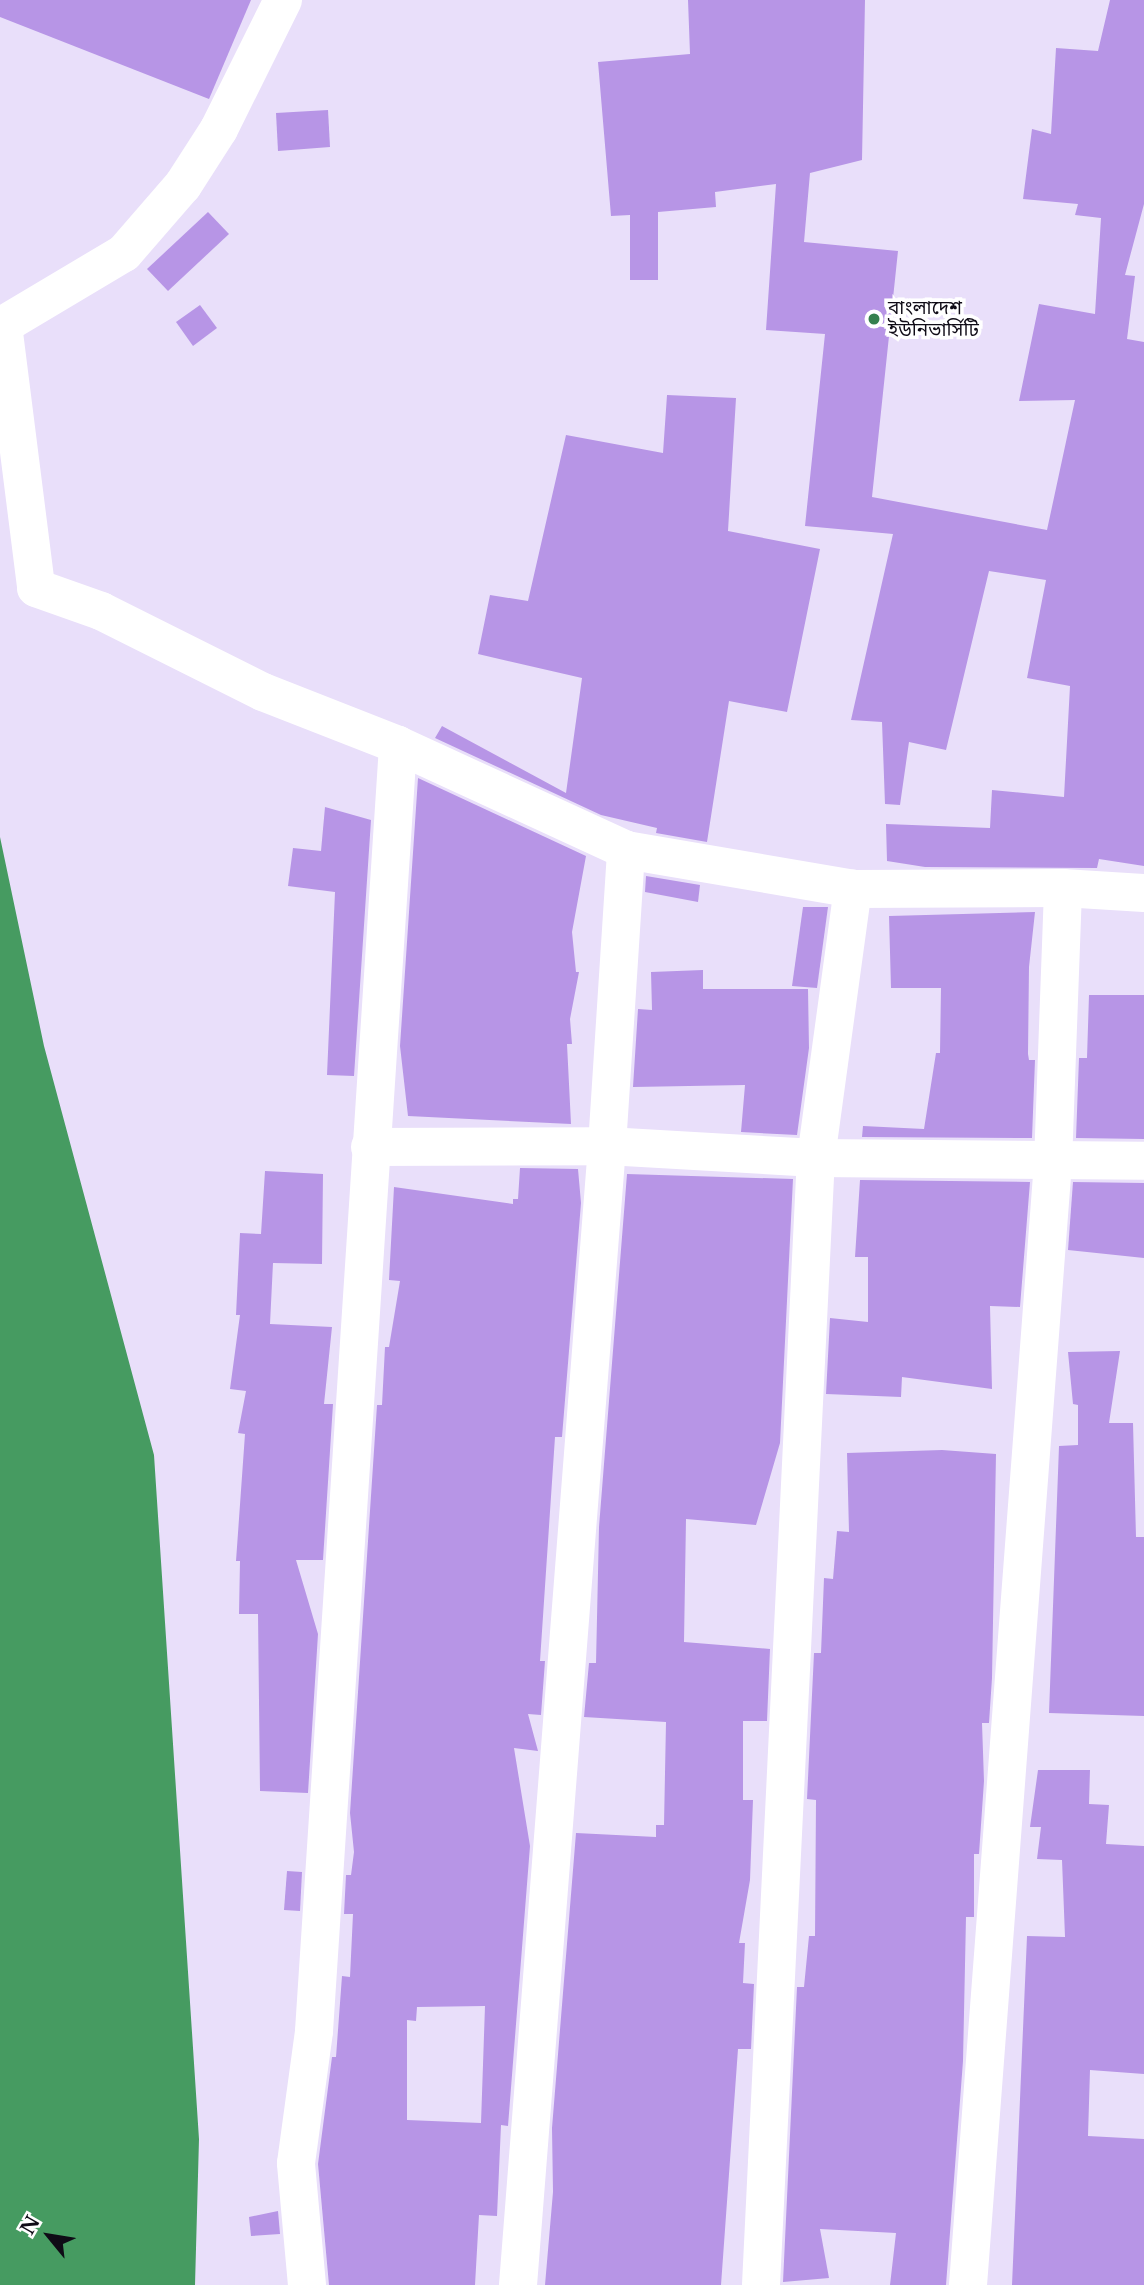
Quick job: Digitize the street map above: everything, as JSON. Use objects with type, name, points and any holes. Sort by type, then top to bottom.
[{"type":"street","points":[[283,0],[219,129],[175,195],[124,253],[3,325],[36,588],[101,611],[263,692],[398,745],[626,850],[853,888],[1063,888],[1144,893]]},
{"type":"street","points":[[307,2285],[296,2164],[314,2031],[398,745]]},
{"type":"street","points":[[518,2285],[607,1146],[626,850]]},
{"type":"street","points":[[761,2285],[816,1158],[853,888]]},
{"type":"street","points":[[968,2285],[1053,1163],[1063,888]]},
{"type":"street","points":[[370,1147],[607,1146],[816,1158],[1053,1163],[1144,1161]]},
{"type":"shaded area","points":[[0,837],[44,1046],[154,1455],[199,2139],[195,2285],[0,2285]]},
{"type":"building","points":[[0,0],[251,0],[209,99],[0,17]]},
{"type":"building","points":[[688,0],[865,0],[862,160],[810,173],[804,242],[898,251],[872,497],[1047,530],[1075,400],[1019,401],[1039,304],[1095,314],[1101,218],[1075,215],[1078,204],[1023,199],[1032,129],[1051,134],[1056,48],[1098,51],[1110,0],[1144,0],[1144,204],[1125,275],[1135,276],[1127,339],[1144,342],[1144,866],[1099,859],[1097,868],[925,867],[887,861],[886,824],[990,828],[992,790],[1064,797],[1070,686],[1027,678],[1046,580],[989,571],[946,750],[909,742],[900,805],[885,804],[882,722],[851,720],[893,534],[805,526],[825,334],[766,330],[776,184],[715,192],[716,207],[658,212],[658,280],[630,280],[630,215],[611,216],[598,62],[690,54]]},
{"type":"building","points":[[328,110],[330,147],[278,151],[276,113]]},
{"type":"building","points":[[208,212],[229,234],[168,291],[147,269]]},
{"type":"building","points":[[200,305],[217,328],[193,346],[176,322]]},
{"type":"building","points":[[667,395],[736,398],[728,531],[820,549],[787,712],[729,701],[707,842],[656,833],[657,828],[601,815],[435,738],[442,726],[566,793],[582,678],[478,654],[490,595],[528,601],[566,435],[663,453]]},
{"type":"building","points":[[418,778],[586,856],[572,932],[576,972],[579,972],[570,1019],[572,1044],[567,1044],[571,1124],[408,1116],[400,1046]]},
{"type":"building","points":[[325,807],[371,820],[354,1076],[327,1075],[335,892],[288,886],[293,848],[321,851]]},
{"type":"building","points":[[646,876],[700,885],[698,902],[645,892]]},
{"type":"building","points":[[803,907],[828,907],[817,988],[792,986]]},
{"type":"building","points":[[1035,912],[1029,967],[1028,1054],[1029,1060],[1035,1060],[1032,1138],[862,1137],[863,1126],[924,1129],[936,1053],[940,1053],[941,988],[891,988],[889,916]]},
{"type":"building","points":[[703,970],[703,989],[808,989],[809,1048],[797,1135],[741,1132],[745,1085],[633,1087],[638,1009],[652,1010],[651,972]]},
{"type":"building","points":[[1089,995],[1144,995],[1144,1139],[1076,1138],[1079,1058],[1087,1058]]},
{"type":"building","points":[[520,1168],[578,1169],[581,1203],[562,1437],[555,1437],[540,1661],[545,1661],[541,1715],[528,1714],[538,1751],[514,1748],[530,1846],[508,2126],[501,2125],[497,2216],[479,2215],[475,2285],[329,2285],[318,2164],[332,2057],[336,2057],[342,1976],[350,1977],[353,1914],[344,1914],[346,1875],[351,1875],[354,1852],[350,1813],[377,1405],[382,1405],[385,1347],[389,1347],[400,1281],[389,1280],[394,1187],[513,1204],[513,1199],[518,1199]],"holes":[[[485,2006],[481,2123],[407,2120],[407,2020],[416,2021],[417,2007]]]},
{"type":"building","points":[[265,1171],[323,1174],[322,1264],[273,1263],[270,1324],[332,1327],[324,1404],[333,1404],[323,1560],[296,1560],[318,1634],[308,1793],[260,1791],[258,1614],[239,1614],[240,1561],[236,1561],[245,1434],[238,1433],[246,1391],[230,1389],[240,1315],[236,1315],[240,1233],[261,1234]]},
{"type":"building","points":[[627,1174],[793,1179],[780,1443],[756,1525],[686,1519],[684,1642],[770,1649],[767,1721],[743,1721],[743,1800],[753,1800],[750,1880],[739,1943],[745,1943],[743,1983],[754,1984],[751,2049],[738,2049],[721,2285],[545,2285],[553,2192],[552,2128],[576,1833],[656,1837],[656,1825],[664,1825],[666,1722],[584,1717],[589,1663],[596,1663],[599,1527]]},
{"type":"building","points":[[860,1180],[1030,1182],[1020,1307],[990,1306],[992,1389],[902,1377],[901,1397],[826,1394],[830,1318],[868,1322],[868,1257],[855,1257]]},
{"type":"building","points":[[1073,1182],[1144,1183],[1144,1258],[1068,1250]]},
{"type":"building","points":[[1120,1351],[1109,1423],[1133,1423],[1136,1537],[1144,1537],[1144,1716],[1049,1713],[1059,1446],[1078,1445],[1078,1405],[1073,1404],[1068,1352]]},
{"type":"building","points":[[942,1450],[996,1454],[992,1678],[989,1723],[982,1723],[984,1781],[979,1854],[974,1854],[974,1917],[966,1917],[963,2061],[946,2285],[890,2285],[896,2233],[820,2229],[829,2278],[783,2282],[797,1987],[804,1987],[809,1936],[815,1936],[816,1800],[807,1799],[814,1653],[821,1653],[824,1578],[833,1579],[837,1531],[849,1532],[847,1453]]},
{"type":"building","points":[[1038,1770],[1090,1770],[1089,1804],[1109,1805],[1106,1844],[1144,1846],[1144,2074],[1090,2070],[1088,2136],[1144,2139],[1144,2285],[1012,2285],[1027,1936],[1065,1937],[1062,1860],[1037,1859],[1041,1827],[1030,1827]]},
{"type":"building","points":[[287,1871],[302,1872],[300,1911],[284,1910]]},
{"type":"building","points":[[278,2211],[280,2234],[251,2236],[249,2217]]},
{"type":"place","name":"বাংলাদেশ ইউনিভার্সিটি","points":[[874,319]]}]
